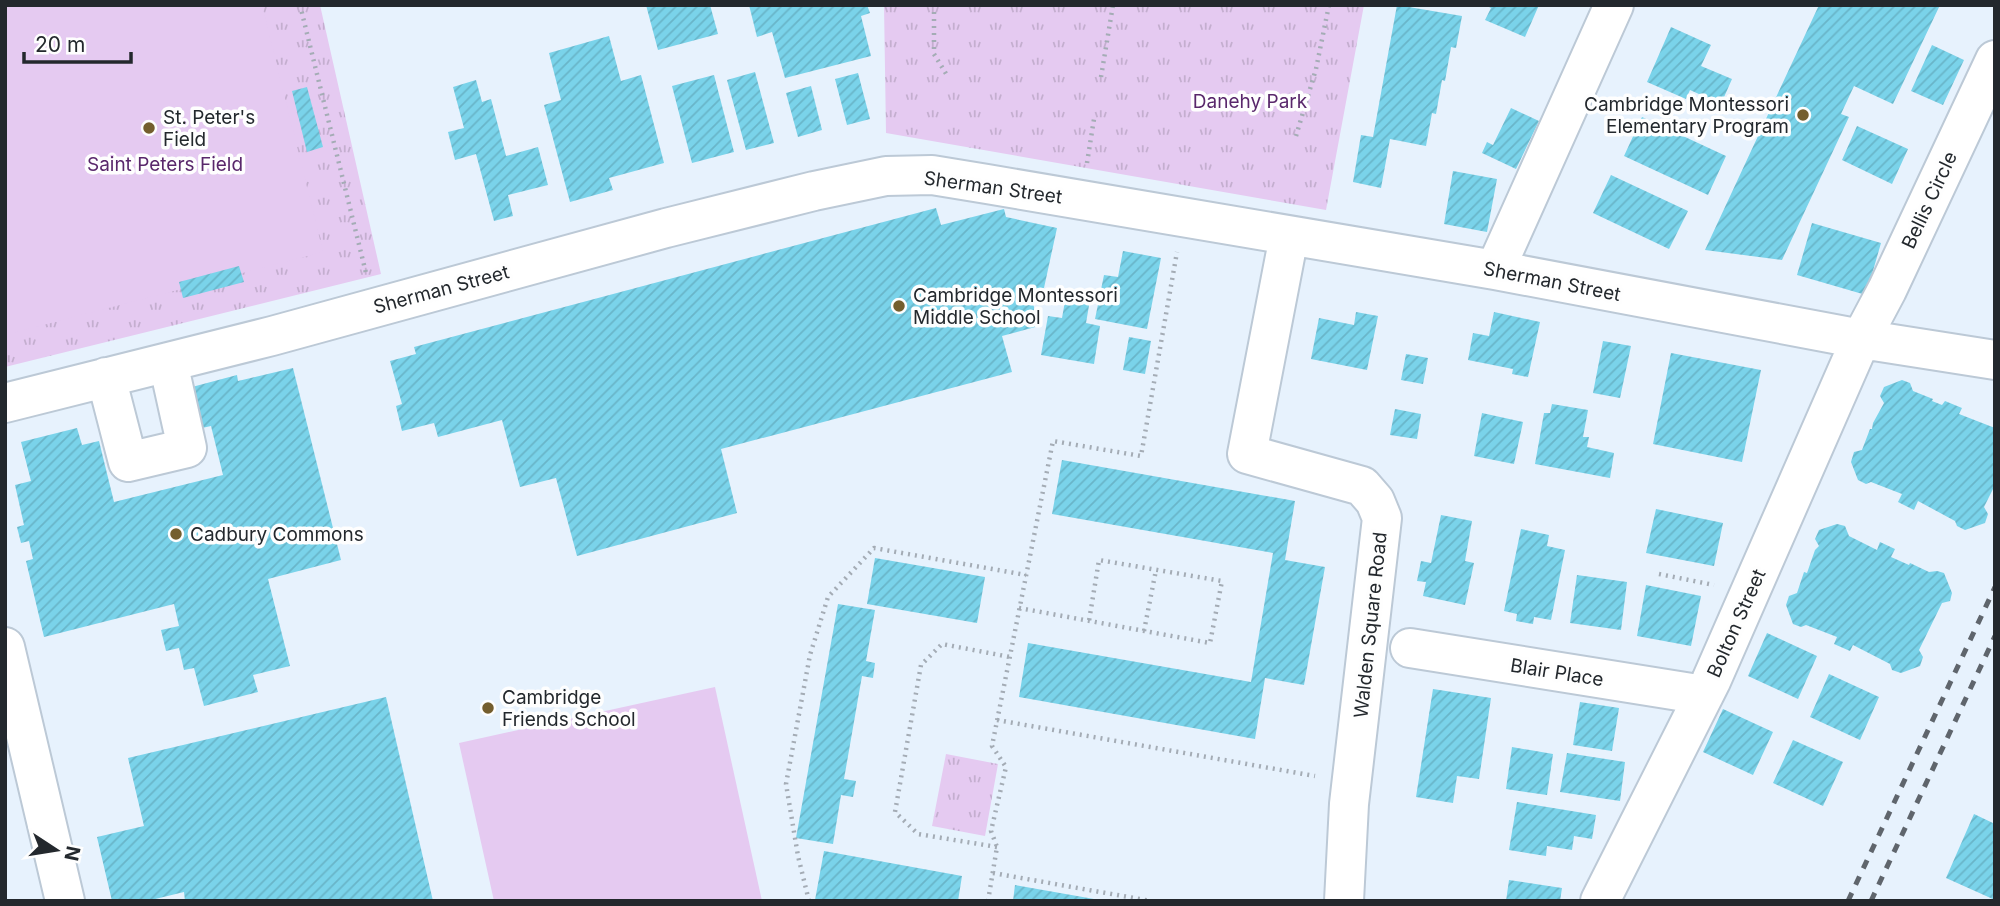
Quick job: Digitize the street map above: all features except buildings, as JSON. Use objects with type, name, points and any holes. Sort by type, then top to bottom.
[{"type":"street","points":[[1495,270],[1614,5]]},
{"type":"street","name":"Bellis Circle","points":[[1861,339],[1995,60]]},
{"type":"street","name":"Sherman Street","points":[[5,403],[272,336],[666,228],[814,191],[886,176],[932,175],[1495,270],[1861,339],[1995,360]]},
{"type":"street","name":"Walden Square Road","points":[[1289,236],[1247,454],[1362,486],[1375,501],[1382,518],[1349,804],[1344,901]]},
{"type":"street","name":"Bolton Street","points":[[1600,901],[1704,695],[1861,339]]},
{"type":"street","points":[[106,377],[128,462],[187,448],[168,362]]},
{"type":"street","points":[[5,647],[65,901]]},
{"type":"street","name":"Blair Place","points":[[1410,648],[1704,695]]},
{"type":"path","points":[[300,5],[366,274]]},
{"type":"path","points":[[934,5],[934,54],[948,77]]},
{"type":"path","points":[[1101,77],[1113,5]]},
{"type":"path","points":[[1296,135],[1316,69],[1329,5]]},
{"type":"path","points":[[1086,174],[1094,119]]},
{"type":"path","points":[[988,901],[997,847],[991,831],[1006,767],[992,746],[1052,441],[1141,456],[1179,244]]},
{"type":"path","points":[[809,901],[797,856],[786,784],[810,655],[828,597],[874,548],[1026,575]]},
{"type":"path","points":[[1019,608],[1088,621],[1210,643],[1222,581],[1099,560],[1088,621]]},
{"type":"path","points":[[1144,631],[1156,570]]},
{"type":"path","points":[[1659,574],[1720,586]]},
{"type":"path","points":[[997,847],[918,834],[895,812],[921,665],[942,644],[1010,657]]},
{"type":"path","points":[[997,720],[1323,778]]},
{"type":"path","points":[[993,873],[1151,901]]},
{"type":"green space","name":"St. Peter's Field","points":[[5,5],[320,5],[381,274],[5,367]]},
{"type":"green space","name":"St. Peter's Field","points":[[5,5],[262,5],[323,252],[5,335]]},
{"type":"green space","name":"Danehy Park","points":[[884,5],[1364,5],[1326,210],[886,133]]},
{"type":"green space","points":[[715,687],[762,901],[494,901],[459,743]]},
{"type":"green space","points":[[946,754],[998,764],[985,836],[932,826]]},
{"type":"railway","points":[[1848,901],[1995,587]]},
{"type":"railway","points":[[1871,901],[1995,636]]},
{"type":"place","name":"Cambridge Montessori Elementary Program","points":[[1803,115]]},
{"type":"place","name":"St. Peter's Field","points":[[149,128]]},
{"type":"place","name":"Cambridge Montessori Middle School","points":[[899,306]]},
{"type":"place","name":"Cadbury Commons","points":[[176,534]]},
{"type":"place","name":"Cambridge Friends School","points":[[488,708]]},
{"type":"park label","name":"Saint Peters Field","points":[[165,164]]}]
